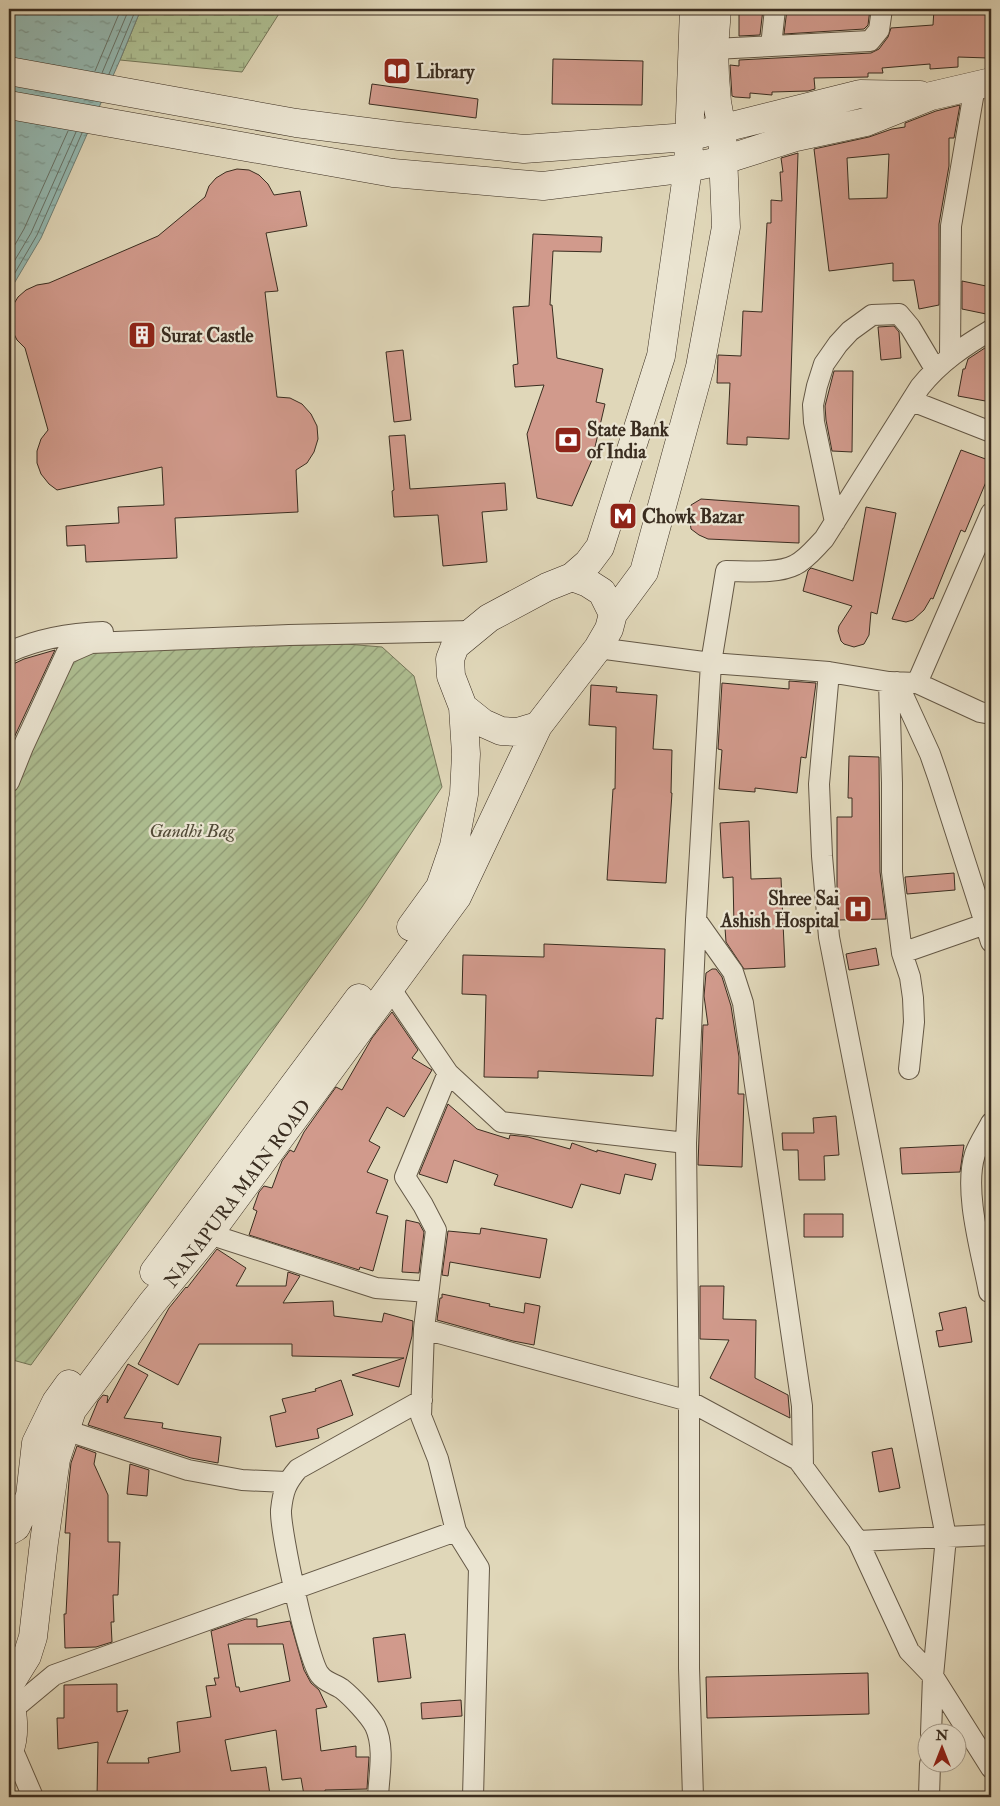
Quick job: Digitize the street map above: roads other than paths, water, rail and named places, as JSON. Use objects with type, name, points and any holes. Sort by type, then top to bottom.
[{"type":"main road","points":[[538,726],[518,732],[501,731],[483,723],[463,707],[451,676],[450,659],[456,646],[481,625],[547,587],[572,577],[588,564],[600,547],[661,356],[688,168],[694,9]]},
{"type":"main road","name":"NANAPURA MAIN ROAD","points":[[10,1697],[33,1637],[56,1458],[72,1410],[152,1304],[209,1234],[457,897],[538,726],[598,648],[609,629],[613,614],[644,572],[700,367],[726,227],[722,130],[717,102],[714,49],[717,9]]},
{"type":"main road","points":[[9,71],[296,122],[400,136],[524,149],[688,137],[860,94],[931,96]]},
{"type":"main road","points":[[9,104],[392,173],[543,186],[688,168],[724,160],[796,137],[866,122],[931,96],[983,84]]},
{"type":"main road","points":[[572,577],[588,583],[602,592],[613,614]]},
{"type":"main road","name":"NANAPURA MAIN ROAD","points":[[9,1531],[16,1527],[30,1496],[36,1443],[56,1402],[195,1219],[440,888],[454,846],[464,794],[466,754],[463,707]]},
{"type":"main road","points":[[10,1697],[13,1716],[10,1749]]},
{"type":"street","points":[[771,46],[774,9]]},
{"type":"street","points":[[714,49],[870,41],[879,30],[882,9]]},
{"type":"street","points":[[943,363],[950,226],[983,84]]},
{"type":"street","points":[[834,522],[814,422],[813,405],[824,364],[850,331],[872,315],[890,313],[899,314],[943,363]]},
{"type":"street","points":[[694,1797],[689,1668],[689,1401],[686,1143],[696,920],[711,663],[726,571],[778,570],[795,566],[810,555],[824,538],[920,388],[943,363],[991,330]]},
{"type":"street","points":[[912,401],[991,432]]},
{"type":"street","points":[[909,1069],[914,1022],[913,998],[910,978],[902,953],[892,872],[892,783],[901,682],[991,513]]},
{"type":"street","points":[[9,652],[26,644],[82,633],[481,625]]},
{"type":"street","points":[[9,782],[66,654],[91,643],[481,625]]},
{"type":"street","points":[[598,648],[711,663],[828,672],[901,682],[980,712],[991,714]]},
{"type":"street","points":[[828,672],[819,784],[822,856],[829,937],[946,1537],[932,1724]]},
{"type":"street","points":[[901,682],[938,776],[988,933],[902,953]]},
{"type":"street","points":[[696,920],[733,972],[743,1003],[802,1406],[803,1467]]},
{"type":"street","points":[[390,988],[448,1072],[501,1122],[686,1143]]},
{"type":"street","points":[[448,1072],[406,1177],[436,1230],[424,1329],[421,1416],[438,1458],[456,1531],[479,1568],[473,1797]]},
{"type":"street","points":[[989,1292],[973,1205],[971,1181],[975,1154],[991,1123]]},
{"type":"street","points":[[209,1234],[376,1288],[428,1292]]},
{"type":"street","points":[[424,1329],[689,1401],[798,1460],[858,1541],[910,1651],[934,1676],[991,1768]]},
{"type":"street","points":[[378,1797],[380,1748],[376,1727],[342,1689],[320,1676],[314,1664],[294,1589],[281,1510],[286,1482],[298,1469],[422,1400]]},
{"type":"street","points":[[65,1430],[188,1470],[242,1480],[286,1482]]},
{"type":"street","points":[[10,1697],[54,1675],[456,1531]]},
{"type":"street","points":[[858,1541],[991,1534]]},
{"type":"street","points":[[10,1749],[33,1797]]},
{"type":"street","points":[[929,1797],[930,1774]]},
{"type":"water","points":[[9,9],[141,9],[41,238],[9,292]]},
{"type":"place","name":"Library","points":[[397,71]]},
{"type":"place","name":"Surat Castle","points":[[142,335]]},
{"type":"place","name":"State Bank of India","points":[[568,440]]},
{"type":"place","name":"Chowk Bazar","points":[[623,516]]},
{"type":"place","name":"Shree Sai Ashish Hospital","points":[[858,909]]},
{"type":"park label","name":"Gandhi Bag","points":[[192,830]]}]
